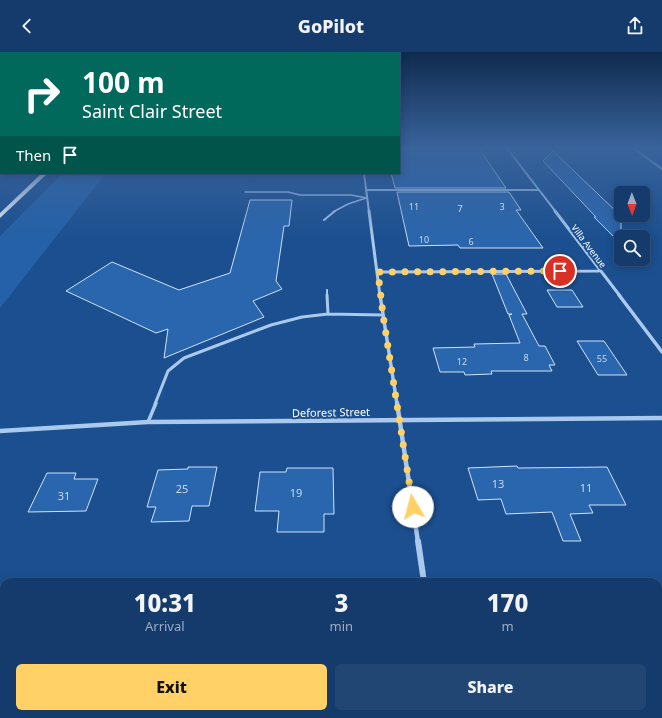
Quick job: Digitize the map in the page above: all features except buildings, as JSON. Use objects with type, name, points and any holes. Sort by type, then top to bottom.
[{"type":"main road","points":[[0,216],[40,178]]},
{"type":"street","points":[[365,178],[383,315],[423,578]]},
{"type":"street","name":"Villa Avenue","points":[[530,178],[662,352]]},
{"type":"street","points":[[366,190],[539,190]]},
{"type":"street","points":[[378,272],[599,271]]},
{"type":"street","name":"Deforest Street","points":[[0,431],[148,422],[662,418]]},
{"type":"lane","points":[[245,192],[288,192],[300,196],[351,195],[368,198]]},
{"type":"lane","points":[[324,220],[348,202],[368,198]]},
{"type":"lane","points":[[327,290],[328,314]]},
{"type":"lane","points":[[148,422],[168,371],[184,358],[271,325],[302,317],[328,314],[383,315]]},
{"type":"shaded area","points":[[58,178],[102,178],[0,308],[0,236]]},
{"type":"route","points":[[413,507],[383,315],[378,272],[560,271]]}]
